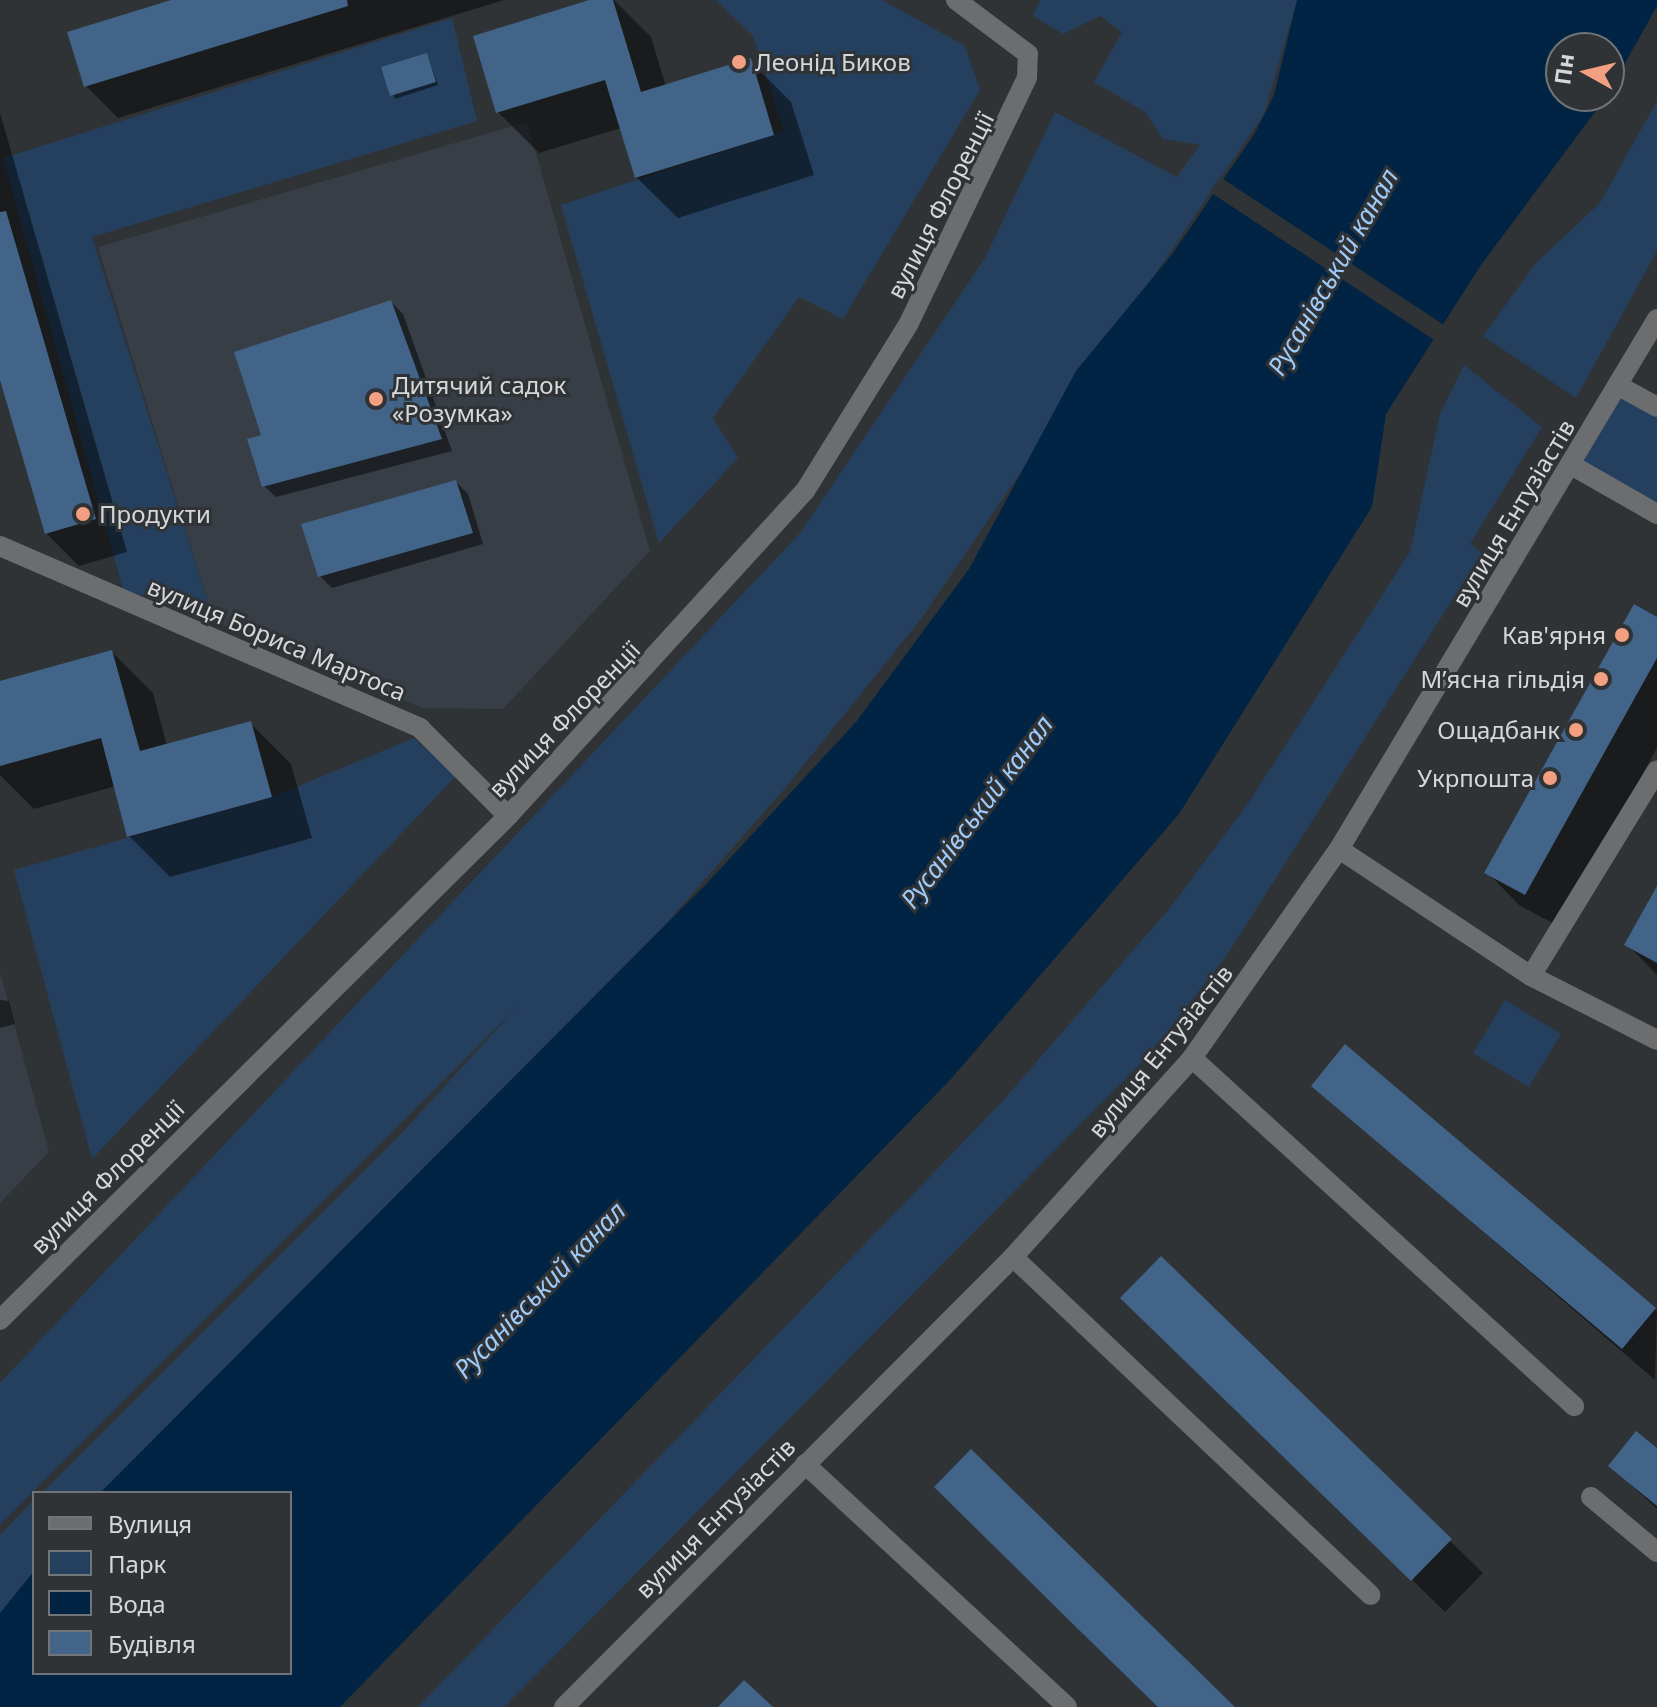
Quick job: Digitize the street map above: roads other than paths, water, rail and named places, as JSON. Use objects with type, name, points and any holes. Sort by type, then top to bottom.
[{"type":"street","name":"вулиця Флоренції","points":[[0,1320],[508,816],[805,491],[908,325],[1011,124],[1028,54],[956,0]]},
{"type":"street","name":"вулиця Ентузіастів","points":[[564,1707],[1013,1257],[1192,1058],[1339,849],[1573,466],[1657,319]]},
{"type":"street","points":[[1619,386],[1657,407]]},
{"type":"street","points":[[1573,466],[1657,514]]},
{"type":"street","name":"вулиця Бориса Мартоса","points":[[0,546],[420,728],[508,816]]},
{"type":"street","points":[[1531,976],[1657,770]]},
{"type":"street","points":[[1339,849],[1531,976],[1657,1040]]},
{"type":"street","points":[[1192,1058],[1574,1406]]},
{"type":"street","points":[[1013,1257],[1371,1595]]},
{"type":"street","points":[[805,1464],[1067,1707]]},
{"type":"street","points":[[1591,1497],[1657,1552]]},
{"type":"water","name":"Русанівський канал","points":[[1297,0],[1657,0],[1657,6],[1625,63],[1625,32],[1545,32],[1545,112],[1595,112],[1481,265],[1386,414],[1372,507],[1179,814],[951,1079],[340,1707],[0,1707],[0,1613],[32,1573],[32,1675],[292,1675],[292,1491],[102,1491],[710,880],[856,722],[969,569],[1076,371],[1173,253],[1255,133],[1274,95]]},
{"type":"place","name":"Леонід Биков","points":[[739,62]]},
{"type":"place","name":"Дитячий садок «Розумка»","points":[[376,399]]},
{"type":"place","name":"Продукти","points":[[83,514]]},
{"type":"place","name":"Кав'ярня","points":[[1622,635]]},
{"type":"place","name":"М’ясна гільдія","points":[[1601,679]]},
{"type":"place","name":"Ощадбанк","points":[[1576,730]]},
{"type":"place","name":"Укрпошта","points":[[1550,778]]}]
